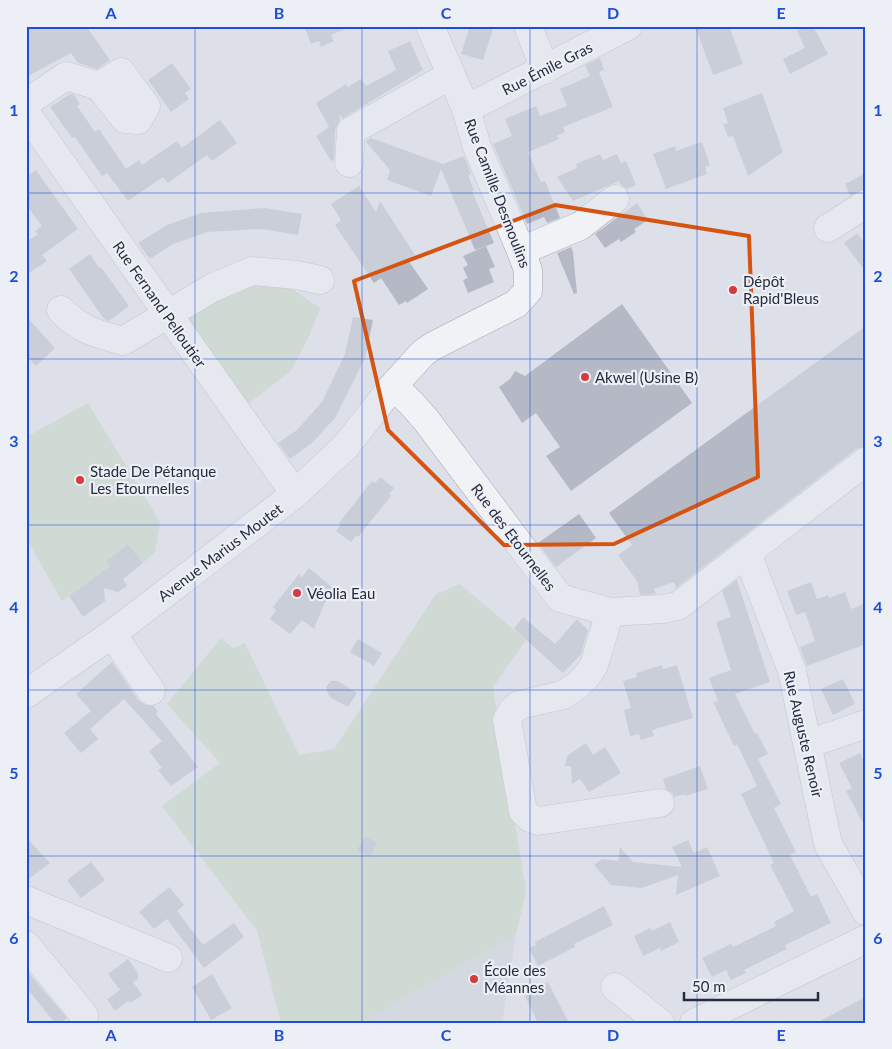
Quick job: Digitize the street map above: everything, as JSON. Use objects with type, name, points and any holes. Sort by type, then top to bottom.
[{"type":"street","name":"Rue Camille Desmoulins","points":[[393,386],[423,353],[433,346],[516,304],[528,291],[528,270],[521,251],[478,147],[466,109],[430,26]]},
{"type":"street","points":[[528,26],[544,70]]},
{"type":"street","name":"Rue Émile Gras","points":[[466,109],[628,26]]},
{"type":"street","points":[[348,163],[351,131],[451,75]]},
{"type":"street","points":[[26,103],[66,76],[99,86]]},
{"type":"street","name":"Rue Fernand Pelloutier","points":[[26,114],[295,494]]},
{"type":"street","points":[[521,251],[580,226],[615,198]]},
{"type":"street","points":[[828,228],[866,204]]},
{"type":"street","points":[[61,310],[73,322],[89,331],[123,341],[212,288],[252,271],[297,275],[320,280]]},
{"type":"street","name":"Avenue Marius Moutet","points":[[26,694],[112,634],[295,494],[346,446],[393,386]]},
{"type":"street","name":"Rue des Etournelles","points":[[393,386],[426,420],[560,598],[610,612],[663,609],[678,606],[866,461]]},
{"type":"street","name":"Rue Auguste Renoir","points":[[744,556],[751,564],[792,672],[828,844],[866,911]]},
{"type":"street","points":[[610,612],[594,665],[578,686],[563,695],[519,705],[512,711],[507,720],[523,811],[530,818],[538,820],[660,803]]},
{"type":"street","points":[[112,634],[151,691]]},
{"type":"street","points":[[808,744],[866,724]]},
{"type":"street","points":[[26,900],[168,958]]},
{"type":"street","points":[[694,1023],[866,939]]},
{"type":"street","points":[[26,944],[84,1015]]},
{"type":"street","points":[[614,987],[660,1023]]},
{"type":"highlighted area","points":[[555,205],[749,236],[758,477],[614,544],[504,545],[388,430],[354,281]]},
{"type":"shaded area","name":"École des Méannes","points":[[516,935],[502,1023],[360,1023]]},
{"type":"green space","points":[[243,280],[281,281],[320,308],[310,334],[291,371],[245,406],[184,331],[189,312]]},
{"type":"green space","name":"Stade De Pétanque Les Etournelles","points":[[88,403],[160,522],[155,552],[143,563],[128,544],[106,561],[117,575],[92,579],[62,601],[26,538],[26,437]]},
{"type":"green space","points":[[460,584],[526,640],[493,687],[526,891],[516,935],[360,1023],[281,1023],[257,931],[162,806],[220,763],[167,704],[221,638],[233,648],[245,643],[299,755],[334,749],[436,594]]},
{"type":"building","points":[[26,26],[86,26],[110,60],[97,69],[78,63],[71,53],[26,77]]},
{"type":"building","points":[[304,26],[352,26],[331,35],[334,41],[321,47],[319,41],[311,44]]},
{"type":"building","points":[[470,26],[494,26],[483,60],[461,54]]},
{"type":"building","points":[[695,26],[729,26],[743,64],[713,75]]},
{"type":"building","points":[[807,26],[813,26],[828,54],[790,74],[783,59],[805,48],[797,31]]},
{"type":"building","points":[[410,41],[423,70],[343,118],[340,115],[340,120],[335,130],[334,160],[331,161],[316,136],[329,127],[316,103],[346,84],[348,87],[361,79],[366,86],[396,70],[388,51]]},
{"type":"building","points":[[600,58],[604,70],[599,72],[613,107],[563,127],[565,132],[557,136],[559,139],[528,152],[541,182],[545,181],[560,218],[547,223],[544,217],[527,224],[493,144],[512,136],[505,119],[536,106],[540,116],[567,106],[560,89],[590,76],[585,65]]},
{"type":"building","points":[[172,63],[191,89],[185,93],[189,99],[171,112],[148,80]]},
{"type":"building","points":[[762,93],[783,152],[748,176],[733,136],[728,137],[723,124],[728,123],[723,108]]},
{"type":"building","points":[[70,94],[74,95],[80,104],[77,106],[95,132],[99,129],[126,169],[139,160],[142,165],[177,141],[182,148],[220,120],[237,143],[212,161],[207,155],[168,183],[163,177],[128,201],[107,173],[102,176],[75,137],[72,138],[50,107]]},
{"type":"building","points":[[371,138],[443,164],[464,156],[471,174],[468,175],[474,191],[472,191],[494,243],[475,250],[441,169],[431,196],[387,180],[390,170],[366,142]]},
{"type":"building","points":[[702,142],[710,165],[705,167],[707,174],[666,189],[653,154],[675,146],[676,151]]},
{"type":"building","points":[[600,154],[603,160],[617,154],[621,163],[626,161],[636,185],[627,189],[619,181],[573,201],[557,177],[577,168],[576,164]]},
{"type":"building","points":[[36,170],[78,229],[42,255],[47,261],[26,275],[26,242],[38,234],[35,231],[42,226],[26,205],[26,177]]},
{"type":"building","points":[[866,173],[866,188],[850,196],[845,184]]},
{"type":"building","points":[[359,186],[376,212],[380,201],[415,255],[408,260],[428,289],[407,303],[406,301],[399,305],[381,278],[374,283],[335,225],[341,220],[331,204]]},
{"type":"building","points":[[637,203],[648,220],[634,229],[636,232],[621,242],[619,239],[605,248],[595,234]]},
{"type":"building","points":[[265,208],[302,214],[298,235],[262,229],[208,232],[173,244],[150,259],[138,243],[167,225],[201,213]]},
{"type":"building","points":[[857,233],[866,245],[866,272],[844,243]]},
{"type":"building","points":[[486,246],[495,267],[489,269],[494,282],[468,293],[463,280],[468,278],[463,268],[468,265],[463,256]]},
{"type":"building","points":[[571,247],[577,293],[574,294],[557,253]]},
{"type":"building","points":[[90,254],[129,306],[109,321],[104,319],[69,269]]},
{"type":"building","name":"Akwel (Usine B)","points":[[622,304],[692,403],[571,491],[546,456],[560,447],[536,413],[522,423],[499,387],[510,379],[515,371],[525,376]]},
{"type":"building","points":[[26,316],[55,348],[36,366],[26,355]]},
{"type":"building","points":[[353,317],[373,320],[365,358],[335,418],[312,443],[290,459],[278,443],[297,430],[322,402],[345,354]]},
{"type":"building","points":[[866,326],[866,446],[856,449],[676,588],[674,582],[654,589],[656,594],[640,595],[637,581],[618,555],[632,545],[609,513]]},
{"type":"building","points":[[380,477],[394,488],[389,494],[391,496],[358,537],[356,536],[351,542],[336,531],[341,524],[339,523],[372,481],[375,483]]},
{"type":"building","points":[[579,514],[596,538],[556,567],[538,543]]},
{"type":"building","points":[[128,544],[143,563],[123,579],[127,586],[118,592],[104,588],[105,601],[83,617],[69,596],[110,566],[106,561]]},
{"type":"building","name":"Véolia Eau","points":[[309,568],[335,590],[324,604],[314,629],[302,620],[290,634],[270,619],[276,610],[273,607],[299,574],[302,577]]},
{"type":"building","points":[[737,580],[770,682],[735,694],[755,734],[757,733],[768,754],[758,759],[781,804],[774,808],[796,852],[790,855],[811,897],[817,894],[831,923],[785,945],[787,949],[744,970],[746,973],[731,980],[726,970],[712,977],[702,958],[731,944],[733,947],[776,926],[774,922],[794,911],[770,865],[774,863],[741,794],[757,786],[737,744],[734,746],[713,702],[718,701],[709,678],[731,670],[716,622],[731,617],[722,591]]},
{"type":"building","points":[[811,582],[817,599],[828,595],[829,598],[845,592],[851,609],[866,603],[866,644],[807,666],[800,647],[815,641],[805,612],[796,615],[787,591]]},
{"type":"building","points":[[523,617],[555,644],[577,619],[588,630],[581,654],[563,673],[514,629]]},
{"type":"building","points":[[358,639],[382,653],[374,666],[350,652]]},
{"type":"building","points":[[112,662],[138,700],[145,705],[154,706],[158,712],[156,714],[198,767],[171,786],[158,770],[162,768],[149,751],[162,741],[124,699],[90,729],[98,739],[81,753],[64,733],[91,711],[76,694]]},
{"type":"building","points":[[662,665],[663,669],[677,665],[693,718],[652,730],[654,736],[641,740],[639,734],[630,736],[624,710],[631,708],[623,681],[637,677],[636,673]]},
{"type":"building","points":[[843,679],[855,704],[833,715],[821,689]]},
{"type":"building","points":[[331,681],[338,681],[357,693],[348,707],[331,698],[328,694],[326,687]]},
{"type":"building","points":[[586,743],[593,755],[605,747],[621,773],[589,792],[580,779],[572,784],[571,766],[565,766],[567,756]]},
{"type":"building","points":[[860,753],[866,765],[866,829],[846,791],[852,788],[839,763]]},
{"type":"building","points":[[700,766],[708,789],[685,796],[685,794],[674,797],[666,789],[663,779]]},
{"type":"building","points":[[365,836],[377,843],[370,857],[357,850]]},
{"type":"building","points":[[26,837],[50,863],[26,881]]},
{"type":"building","points":[[688,840],[694,853],[707,847],[720,876],[676,895],[678,875],[642,888],[611,885],[594,865],[602,859],[618,861],[620,847],[633,862],[682,867],[672,847]]},
{"type":"building","points":[[91,862],[105,880],[81,898],[67,880]]},
{"type":"building","points":[[169,887],[184,905],[177,911],[203,945],[234,923],[244,937],[204,968],[167,919],[154,929],[139,912]]},
{"type":"building","points":[[604,906],[613,925],[574,944],[575,947],[538,966],[529,948],[536,945],[535,942]]},
{"type":"building","points":[[670,922],[679,942],[661,951],[660,948],[643,956],[634,936],[650,928],[652,931]]},
{"type":"building","points":[[128,959],[138,973],[138,979],[133,982],[142,995],[130,1003],[128,1001],[115,1011],[107,999],[120,990],[108,974]]},
{"type":"building","points":[[26,970],[67,1018],[61,1023],[55,1023],[26,987]]},
{"type":"building","points":[[212,974],[232,1008],[211,1020],[192,987]]},
{"type":"building","points":[[548,982],[569,1023],[538,1023],[524,994]]},
{"type":"building","points":[[866,997],[866,1023],[816,1023]]},
{"type":"place","name":"Dépôt Rapid'Bleus","points":[[733,290]]},
{"type":"place","name":"Akwel (Usine B)","points":[[585,377]]},
{"type":"place","name":"Stade De Pétanque Les Etournelles","points":[[80,480]]},
{"type":"place","name":"Véolia Eau","points":[[297,593]]},
{"type":"place","name":"École des Méannes","points":[[474,979]]}]
